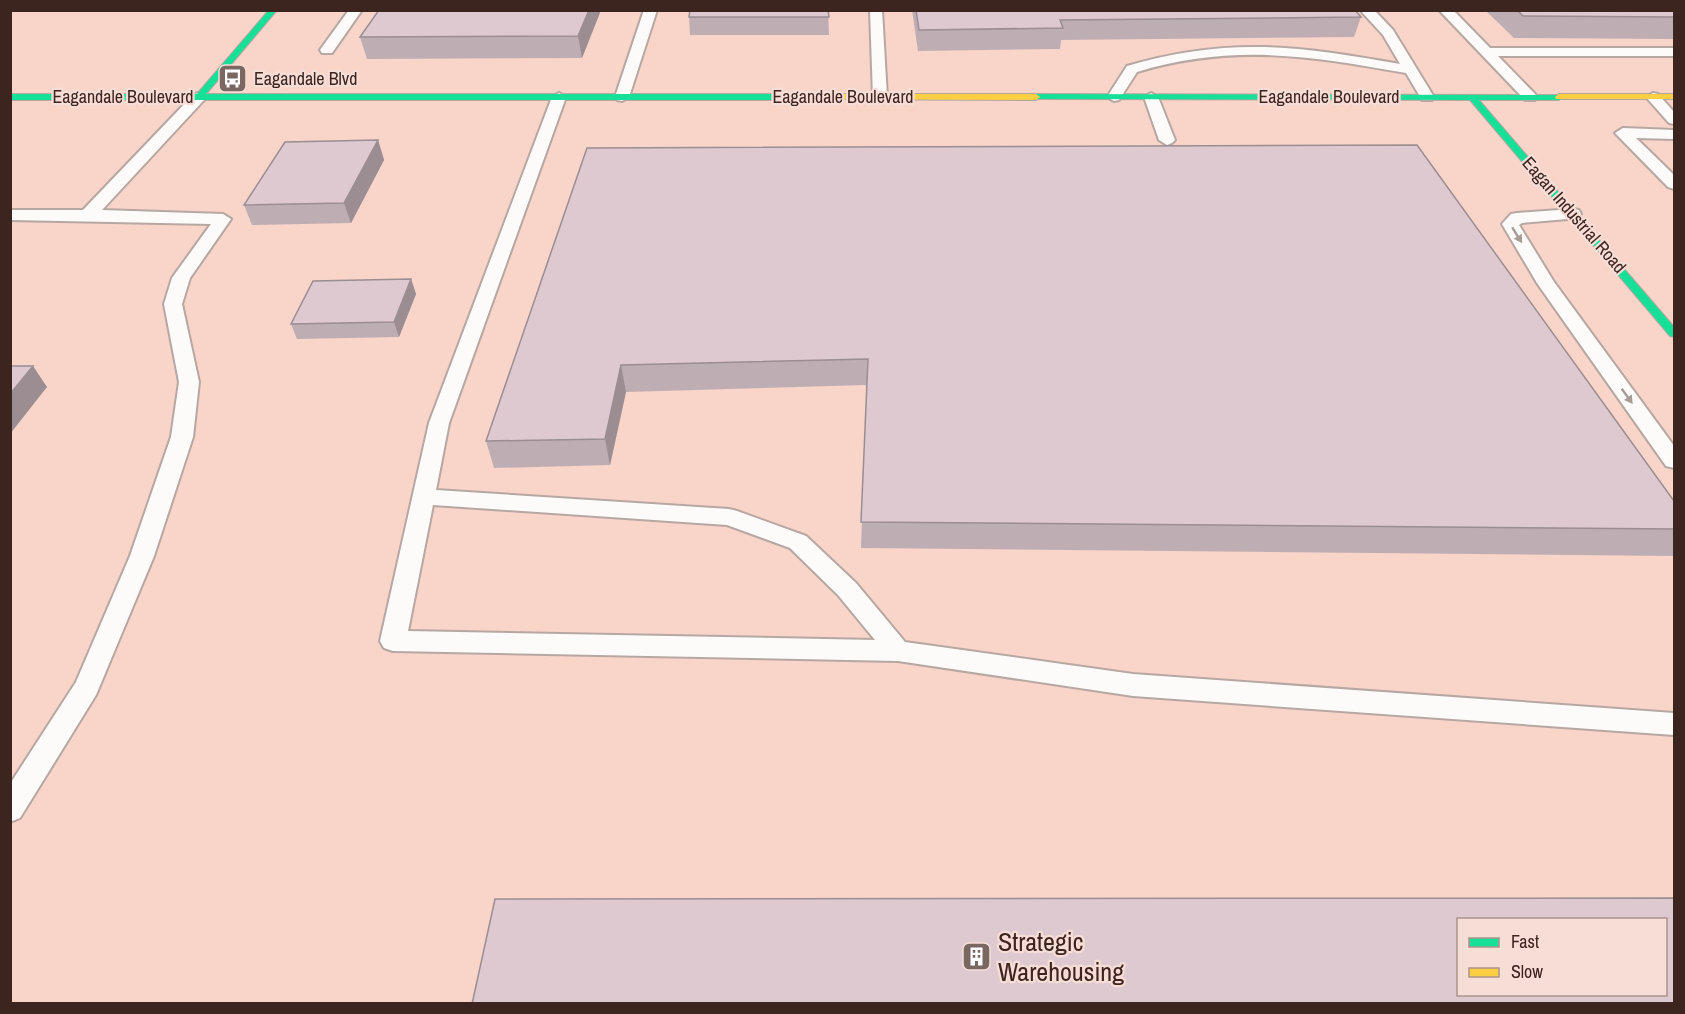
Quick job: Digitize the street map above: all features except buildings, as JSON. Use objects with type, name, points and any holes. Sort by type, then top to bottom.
[{"type":"street","points":[[199,97],[274,10]]},
{"type":"street","name":"Eagandale Boulevard","points":[[10,97],[1674,97]]},
{"type":"street","name":"Eagan Industrial Road","points":[[1472,97],[1674,334]]},
{"type":"lane","points":[[327,50],[356,10]]},
{"type":"lane","points":[[622,97],[651,10]]},
{"type":"lane","points":[[876,10],[880,97]]},
{"type":"lane","points":[[1366,10],[1388,33],[1427,97]]},
{"type":"lane","points":[[1444,10],[1530,97]]},
{"type":"lane","points":[[1114,97],[1132,69],[1168,58],[1215,52],[1270,50],[1410,69]]},
{"type":"lane","points":[[1485,51],[1674,52]]},
{"type":"lane","points":[[88,215],[199,97]]},
{"type":"lane","points":[[559,97],[439,423],[393,641],[898,651],[1133,685],[1674,724]]},
{"type":"lane","points":[[1151,97],[1167,140]]},
{"type":"lane","points":[[1653,97],[1674,120]]},
{"type":"lane","points":[[1674,134],[1623,132],[1674,184]]},
{"type":"lane","points":[[1573,214],[1517,218],[1510,224],[1546,283],[1674,461]]},
{"type":"lane","points":[[10,215],[223,219],[181,278],[172,304],[189,381],[182,437],[142,556],[87,687],[10,810]]},
{"type":"lane","points":[[423,497],[729,517],[798,542],[847,589],[898,651]]},
{"type":"shaded area","points":[[10,11],[1674,11],[1674,1003],[11,1003]]},
{"type":"traffic: fast","points":[[199,97],[274,10]]},
{"type":"traffic: fast","points":[[10,97],[808,97]]},
{"type":"traffic: fast","points":[[1036,97],[1559,97]]},
{"type":"traffic: fast","points":[[1472,97],[1674,334]]},
{"type":"traffic: slow","points":[[808,97],[1036,97]]},
{"type":"traffic: slow","points":[[1559,97],[1674,97]]},
{"type":"place","name":"Eagandale Blvd","points":[[233,79]]},
{"type":"place","name":"Strategic Warehousing","points":[[977,957]]}]
